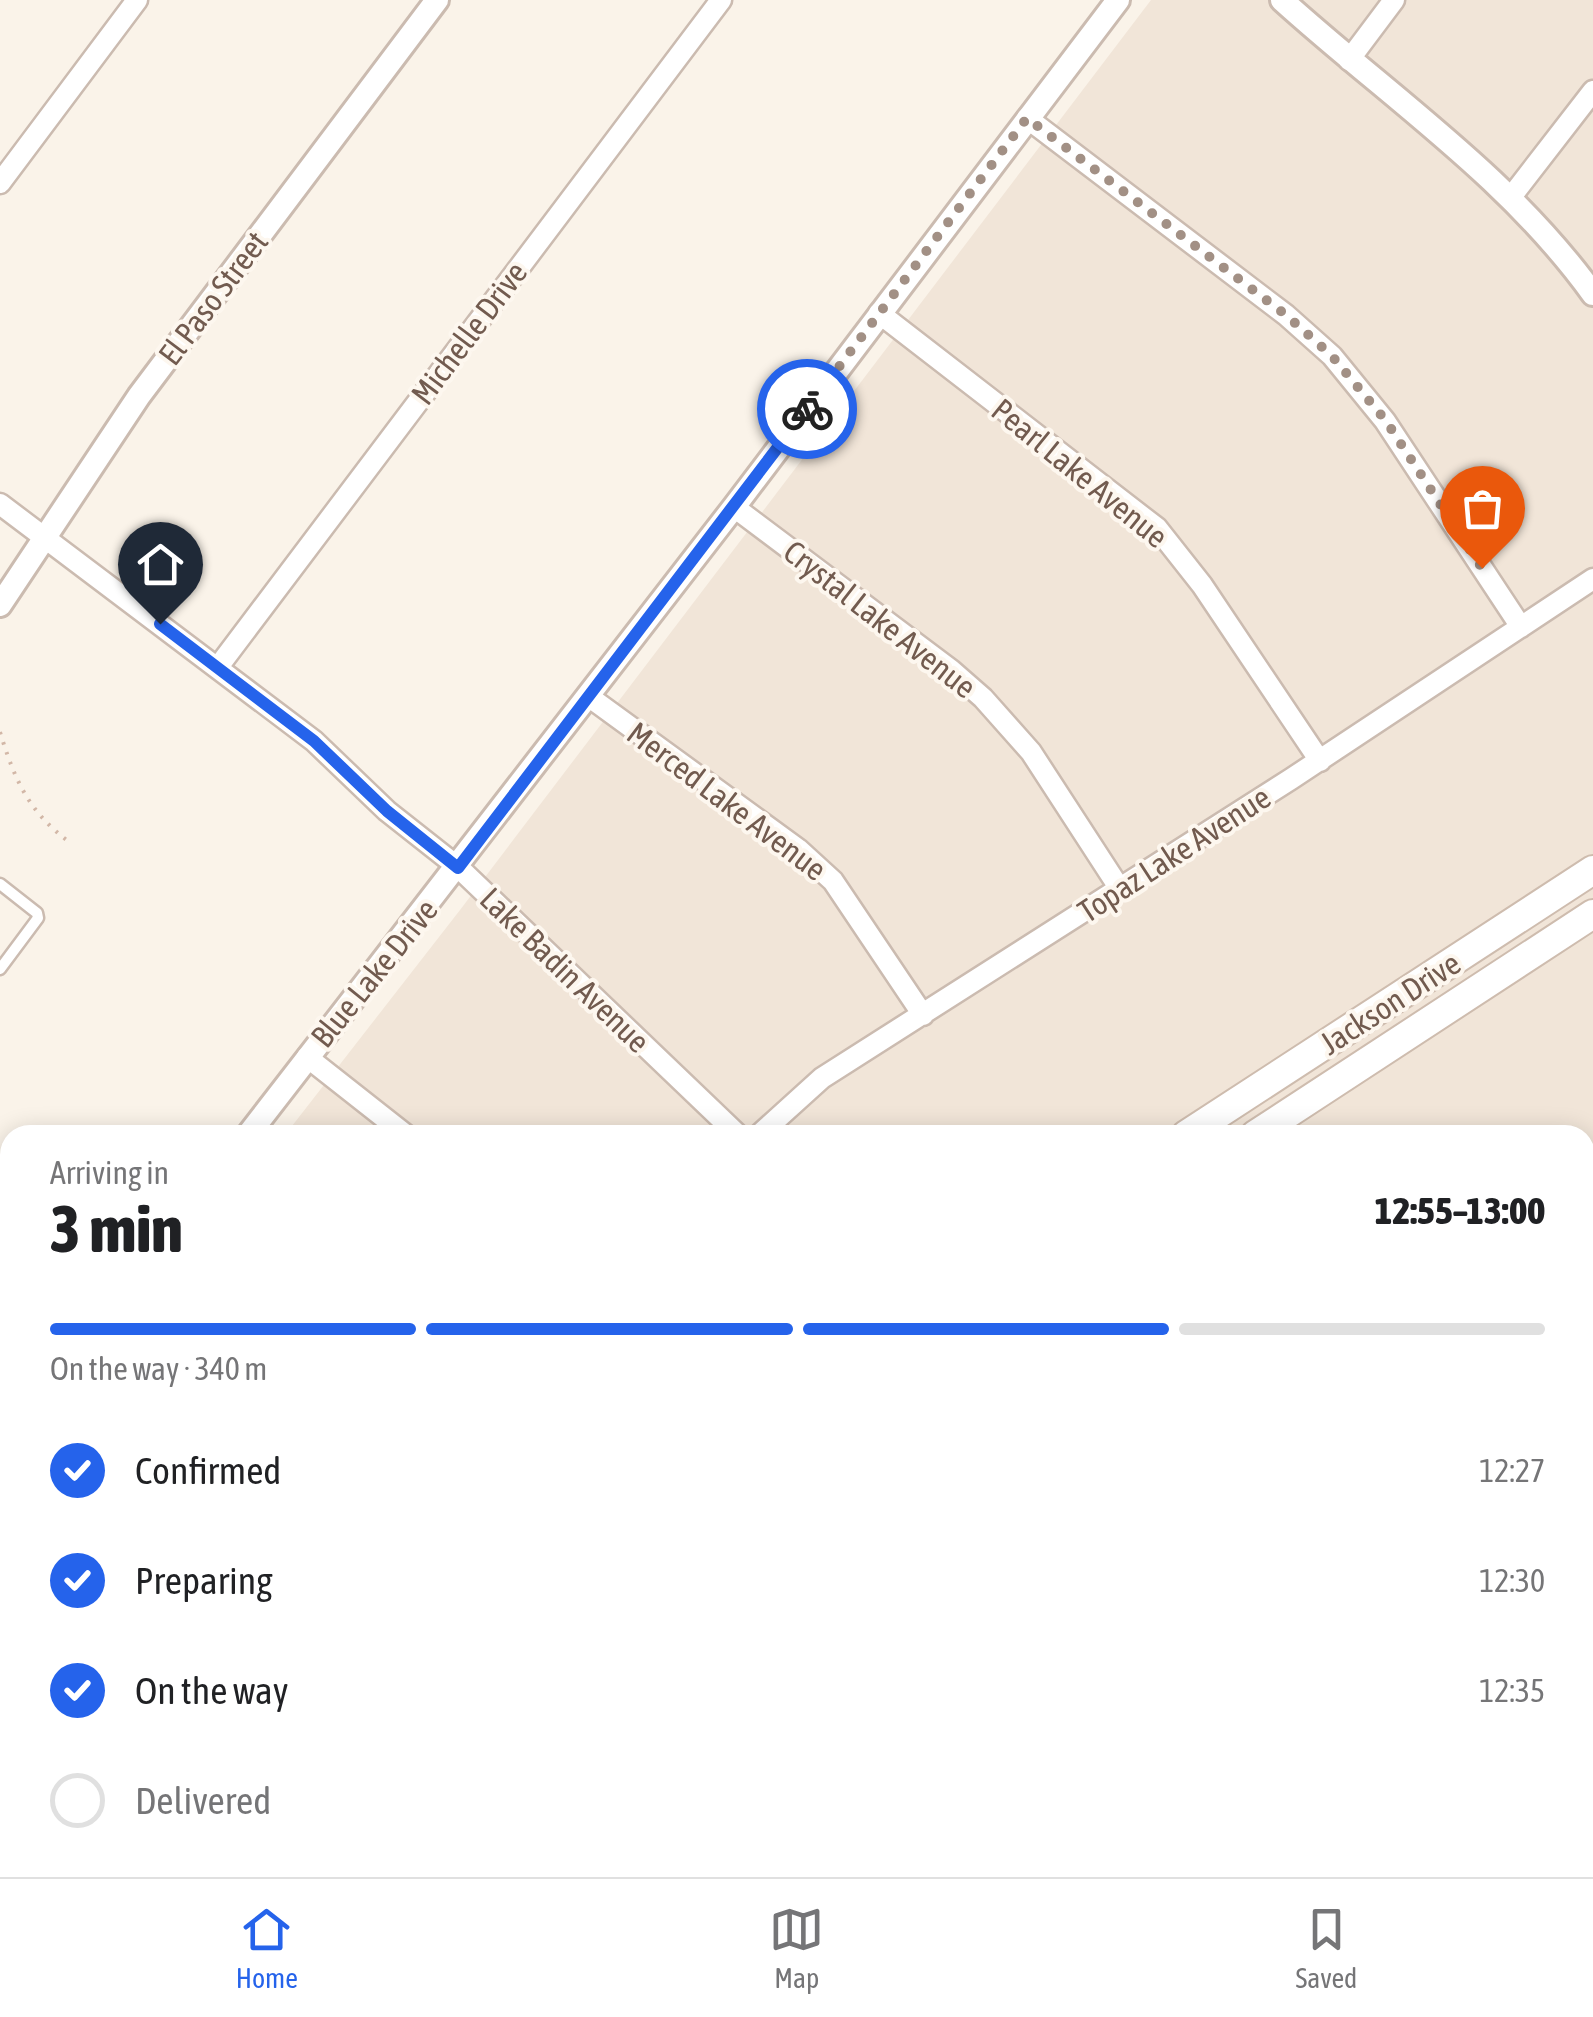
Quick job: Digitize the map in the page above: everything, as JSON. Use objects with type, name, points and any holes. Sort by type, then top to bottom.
[{"type":"main road","name":"Jackson Drive","points":[[1201,1125],[1593,870]]},
{"type":"main road","name":"Jackson Drive","points":[[1270,1125],[1593,914]]},
{"type":"street","points":[[0,183],[137,0]]},
{"type":"street","name":"El Paso Street","points":[[0,604],[139,396],[438,0]]},
{"type":"street","name":"Michelle Drive","points":[[218,667],[721,0]]},
{"type":"street","name":"Blue Lake Drive","points":[[256,1125],[458,868],[1118,0]]},
{"type":"street","points":[[1282,0],[1348,60],[1446,136],[1566,256],[1593,294]]},
{"type":"street","points":[[1348,60],[1394,0]]},
{"type":"street","points":[[1511,198],[1593,91]]},
{"type":"street","points":[[1027,118],[1286,315],[1332,356],[1386,421],[1520,627]]},
{"type":"street","name":"Pearl Lake Avenue","points":[[878,313],[1157,528],[1202,585],[1320,761]]},
{"type":"street","name":"Lake Badin Avenue","points":[[0,504],[314,741],[387,811],[458,868],[728,1125]]},
{"type":"street","name":"Crystal Lake Avenue","points":[[734,507],[951,670],[982,698],[1030,752],[1120,889]]},
{"type":"street","name":"Topaz Lake Avenue","points":[[770,1125],[822,1078],[1320,761],[1593,580]]},
{"type":"street","name":"Merced Lake Avenue","points":[[588,696],[798,849],[834,881],[923,1016]]},
{"type":"street","points":[[307,1057],[393,1125]]},
{"type":"lane","points":[[0,884],[37,913],[38,918],[0,969]]},
{"type":"path","points":[[0,732],[20,790],[49,828],[72,844]]},
{"type":"shaded area","points":[[1151,0],[1593,0],[1593,1125],[293,1125]]},
{"type":"way so far","points":[[807,409],[1027,118],[1286,315],[1332,356],[1386,421],[1482,568]]},
{"type":"route","points":[[160,624],[314,741],[387,811],[458,868],[807,409]]}]
